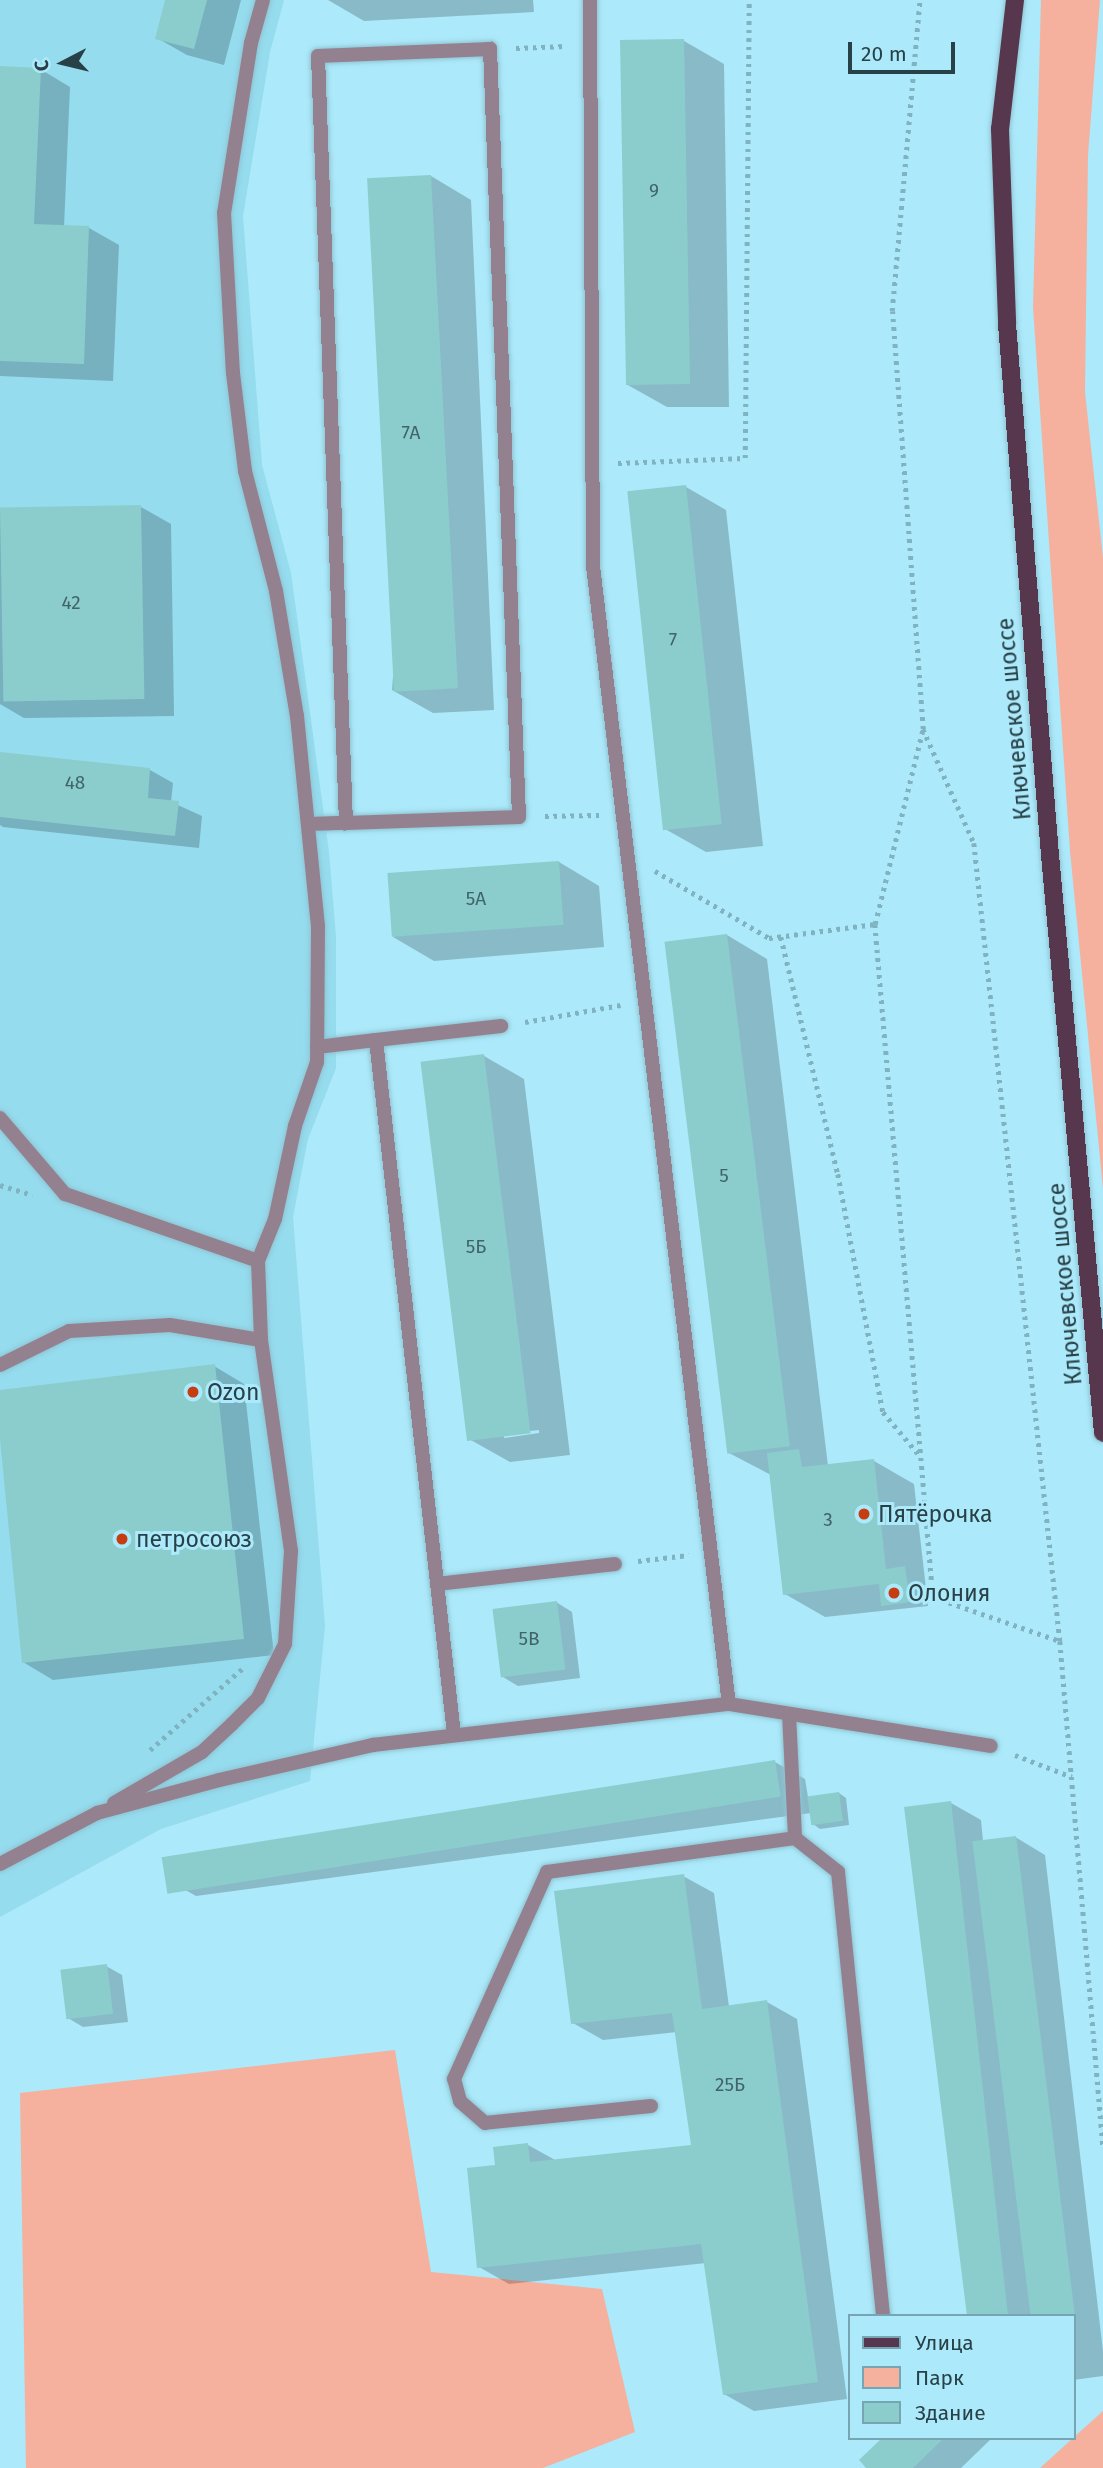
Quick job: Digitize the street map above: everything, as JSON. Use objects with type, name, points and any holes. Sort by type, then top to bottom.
[{"type":"main road","name":"Ключевское шоссе","points":[[1015,0],[1000,129],[1007,324],[1050,855],[1103,1433]]},
{"type":"street","points":[[0,1864],[97,1813],[202,1752],[258,1698],[285,1644],[291,1551],[261,1340],[258,1261],[275,1219],[295,1126],[317,1062],[318,926],[298,716],[276,591],[245,471],[233,373],[224,213],[251,43],[262,0]]},
{"type":"street","points":[[590,0],[593,566],[630,857],[729,1704]]},
{"type":"street","points":[[308,824],[346,823],[519,817],[490,49],[318,56],[346,823]]},
{"type":"street","points":[[317,1047],[501,1026]]},
{"type":"street","points":[[376,1040],[454,1734]]},
{"type":"street","points":[[0,1118],[65,1194],[258,1261]]},
{"type":"street","points":[[0,1365],[69,1331],[170,1325],[261,1340]]},
{"type":"street","points":[[437,1584],[615,1564]]},
{"type":"street","points":[[97,1813],[219,1780],[373,1745],[729,1704],[991,1746]]},
{"type":"street","points":[[789,1714],[795,1838]]},
{"type":"street","points":[[651,2106],[485,2123],[460,2101],[454,2079],[547,1872],[795,1838],[838,1872],[883,2314]]},
{"type":"path","points":[[592,464],[744,458],[749,0]]},
{"type":"path","points":[[920,0],[892,311],[923,729],[875,924],[933,1597],[1060,1641]]},
{"type":"path","points":[[490,49],[591,46]]},
{"type":"path","points":[[923,729],[974,843],[1060,1641],[1103,2146]]},
{"type":"path","points":[[519,817],[624,814]]},
{"type":"path","points":[[630,857],[769,938],[875,924]]},
{"type":"path","points":[[781,937],[838,1174],[883,1412],[921,1457]]},
{"type":"path","points":[[501,1026],[645,1000]]},
{"type":"path","points":[[0,1185],[37,1196]]},
{"type":"path","points":[[615,1564],[710,1552]]},
{"type":"path","points":[[143,1757],[253,1659]]},
{"type":"path","points":[[991,1746],[1072,1777]]},
{"type":"shaded area","points":[[0,0],[284,0],[270,52],[243,216],[262,465],[291,573],[329,852],[336,937],[336,1068],[308,1139],[293,1217],[325,1626],[310,1781],[161,1829],[0,1917]]},
{"type":"green space","points":[[1041,0],[1100,0],[1088,155],[1085,392],[1103,558],[1103,1189],[1070,851],[1033,307]]},
{"type":"green space","points":[[395,2050],[431,2272],[602,2289],[635,2432],[543,2468],[26,2468],[20,2093]]},
{"type":"green space","points":[[1103,2411],[1103,2468],[1040,2468],[1071,2440],[1075,2440],[1075,2436]]},
{"type":"building","points":[[165,0],[207,0],[194,49],[155,39]]},
{"type":"building","points":[[684,39],[690,384],[626,385],[620,40]]},
{"type":"building","points":[[0,66],[41,68],[34,224],[89,226],[84,364],[0,361]]},
{"type":"building","points":[[431,175],[458,688],[394,692],[367,178]]},
{"type":"building","points":[[686,485],[722,824],[663,830],[627,491]]},
{"type":"building","points":[[141,505],[144,699],[3,701],[0,507]]},
{"type":"building","points":[[0,752],[150,768],[148,798],[179,801],[175,836],[0,817]]},
{"type":"building","points":[[559,861],[563,925],[392,937],[387,873]]},
{"type":"building","points":[[727,934],[790,1446],[727,1454],[664,942]]},
{"type":"building","points":[[484,1054],[531,1433],[467,1441],[420,1062]]},
{"type":"building","name":"петросоюз","points":[[215,1364],[244,1639],[22,1663],[0,1439],[0,1390]]},
{"type":"building","points":[[799,1449],[802,1467],[874,1459],[886,1569],[905,1566],[910,1602],[881,1606],[879,1584],[783,1595],[767,1453]]},
{"type":"building","points":[[557,1601],[565,1669],[501,1677],[492,1609]]},
{"type":"building","points":[[775,1760],[781,1797],[167,1894],[162,1857]]},
{"type":"building","points":[[839,1792],[843,1821],[811,1825],[807,1796]]},
{"type":"building","points":[[951,1801],[1008,2314],[967,2314],[904,1807]]},
{"type":"building","points":[[1016,1836],[1075,2314],[1030,2314],[972,1841]]},
{"type":"building","points":[[684,1874],[702,2009],[767,2000],[818,2382],[723,2395],[701,2244],[477,2268],[467,2168],[495,2165],[493,2147],[528,2143],[530,2162],[691,2145],[672,2013],[571,2024],[554,1891]]},
{"type":"building","points":[[107,1964],[113,2014],[66,2019],[60,1970]]},
{"type":"building","points":[[880,2440],[942,2440],[913,2468],[866,2468],[859,2460]]},
{"type":"place","name":"Ozon","points":[[193,1392]]},
{"type":"place","name":"Пятёрочка","points":[[864,1514]]},
{"type":"place","name":"петросоюз","points":[[122,1539]]},
{"type":"place","name":"Олония","points":[[894,1593]]}]
